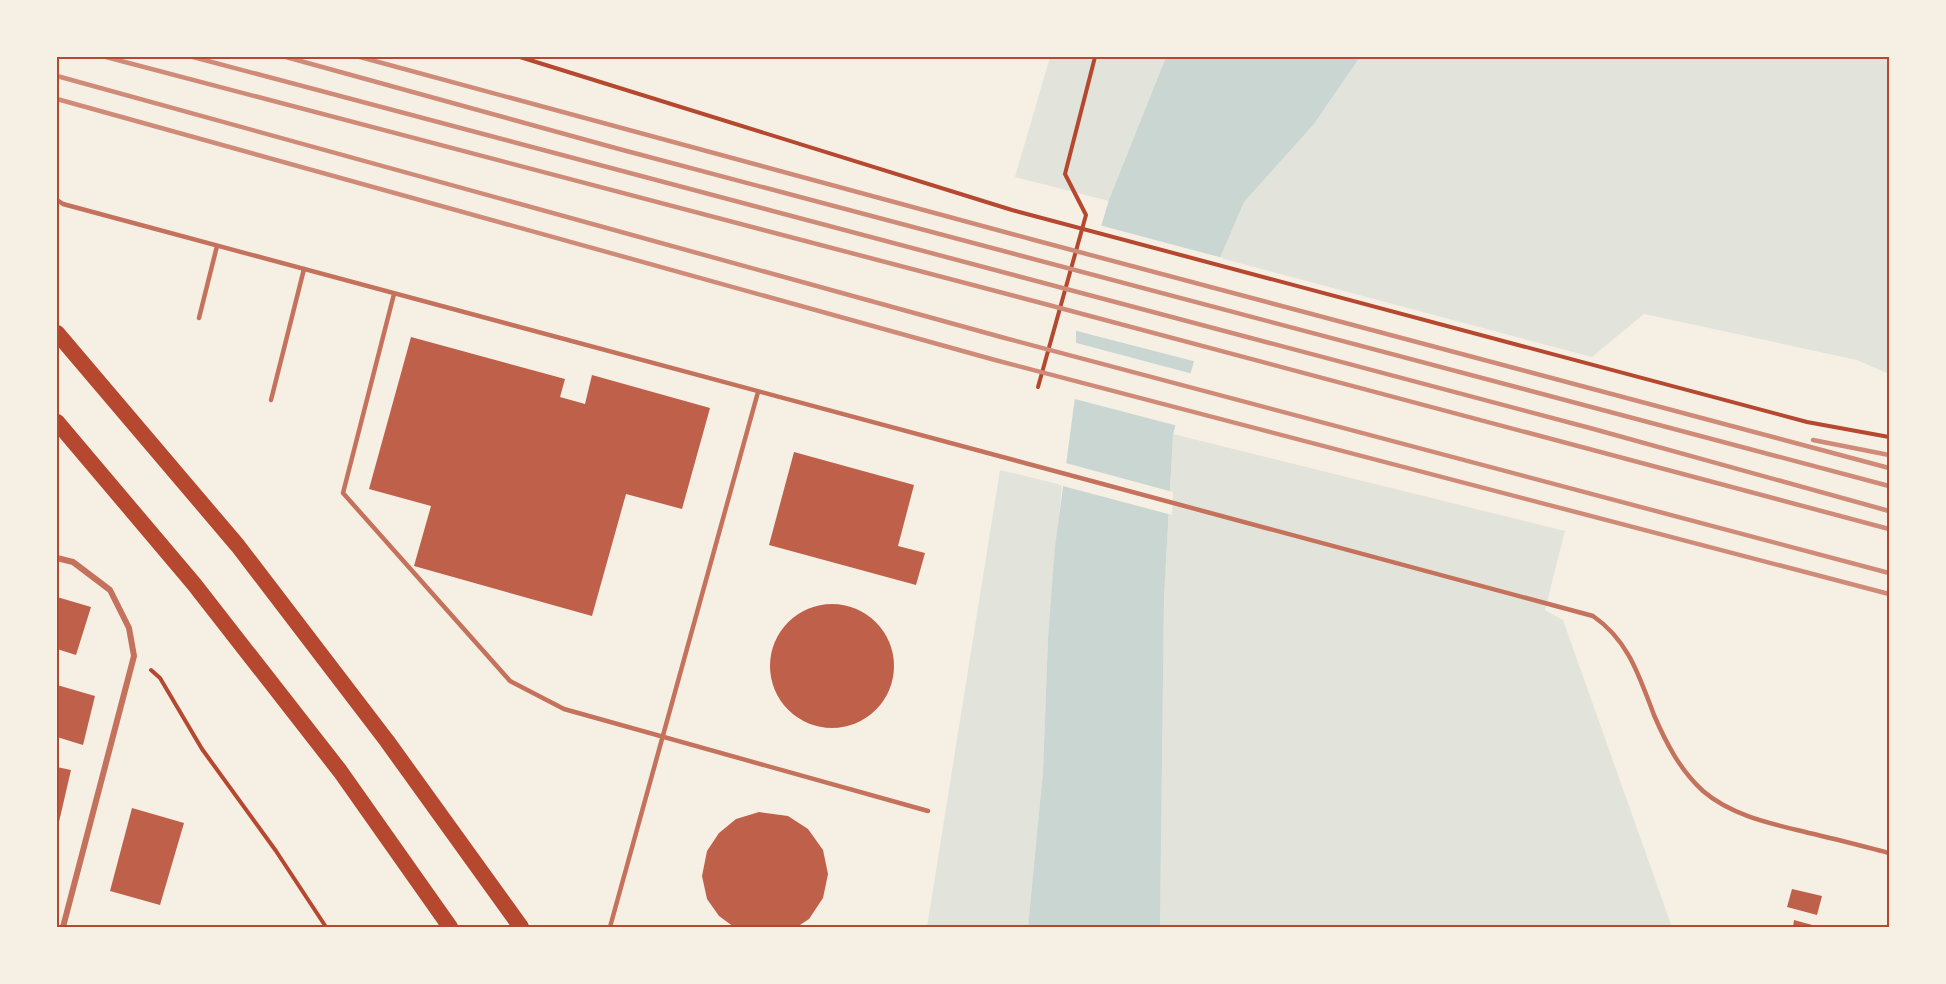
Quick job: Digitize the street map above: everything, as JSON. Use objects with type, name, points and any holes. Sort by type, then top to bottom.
[{"type":"highway","points":[[57,333],[237,546],[387,741],[521,927]]},
{"type":"highway","points":[[57,422],[194,584],[333,762],[450,927]]},
{"type":"street","points":[[57,558],[74,562],[110,590],[129,628],[134,656],[63,927]]},
{"type":"lane","points":[[57,200],[63,204],[394,294],[1002,455],[1593,616],[1617,637],[1631,658],[1666,744],[1683,770],[1704,792],[1733,810],[1762,821],[1889,853]]},
{"type":"lane","points":[[199,318],[217,246]]},
{"type":"lane","points":[[271,400],[304,269]]},
{"type":"lane","points":[[394,294],[343,492],[510,681],[564,709],[928,811]]},
{"type":"lane","points":[[610,927],[758,392]]},
{"type":"path","points":[[520,57],[1000,207],[1807,422],[1889,437]]},
{"type":"path","points":[[1038,387],[1086,215],[1065,174],[1095,57]]},
{"type":"path","points":[[134,656],[160,678],[202,749],[276,851],[326,927]]},
{"type":"shaded area","points":[[1050,57],[1166,57],[1109,201],[1015,177]]},
{"type":"shaded area","points":[[1166,57],[1360,57],[1314,124],[1244,202],[1220,258],[1199,344],[1173,434],[1164,598],[1160,927],[1028,927],[1043,771],[1048,638],[1055,547],[1076,390],[1076,309],[1109,200]]},
{"type":"shaded area","points":[[1360,57],[1889,57],[1889,374],[1857,360],[1644,314],[1592,357],[1220,258],[1244,202],[1314,124]]},
{"type":"shaded area","points":[[1173,434],[1565,531],[1545,610],[1563,620],[1672,927],[1160,927],[1164,598]]},
{"type":"shaded area","points":[[1000,470],[1062,485],[1048,638],[1043,771],[1028,927],[927,927]]},
{"type":"pier","points":[[1099,225],[1223,258],[1197,362],[1073,330],[1073,309]]},
{"type":"pier","points":[[1073,342],[1193,374],[1178,426],[1071,398]]},
{"type":"pier","points":[[1062,462],[1173,492],[1172,515],[1059,485]]},
{"type":"building","points":[[411,337],[565,379],[560,397],[585,404],[592,375],[710,408],[682,509],[626,494],[592,616],[414,566],[431,506],[369,489]]},
{"type":"building","points":[[794,452],[914,485],[898,546],[925,553],[916,585],[769,545]]},
{"type":"building","points":[[57,597],[91,607],[76,655],[57,649]]},
{"type":"building","points":[[832,604],[856,609],[876,622],[889,642],[894,666],[889,690],[876,710],[856,723],[832,728],[808,723],[788,710],[775,690],[770,666],[775,642],[788,622],[808,609]]},
{"type":"building","points":[[57,685],[95,696],[83,745],[57,737]]},
{"type":"building","points":[[57,767],[71,770],[59,822],[57,821]]},
{"type":"building","points":[[132,808],[184,823],[160,905],[110,891]]},
{"type":"building","points":[[759,812],[788,816],[808,829],[823,850],[828,874],[823,898],[809,919],[797,927],[734,927],[719,916],[707,899],[702,876],[707,851],[719,833],[736,819]]},
{"type":"building","points":[[1792,889],[1822,896],[1817,915],[1787,907]]},
{"type":"building","points":[[1794,920],[1816,926],[1816,927],[1793,927]]},
{"type":"railway","points":[[106,57],[1889,529]]},
{"type":"railway","points":[[193,57],[1590,428],[1889,511]]},
{"type":"railway","points":[[286,57],[619,149],[1889,486]]},
{"type":"railway","points":[[360,57],[1889,468]]},
{"type":"railway","points":[[57,76],[1001,337],[1889,573]]},
{"type":"railway","points":[[57,99],[995,360],[1889,594]]},
{"type":"railway","points":[[1813,440],[1889,455]]}]
